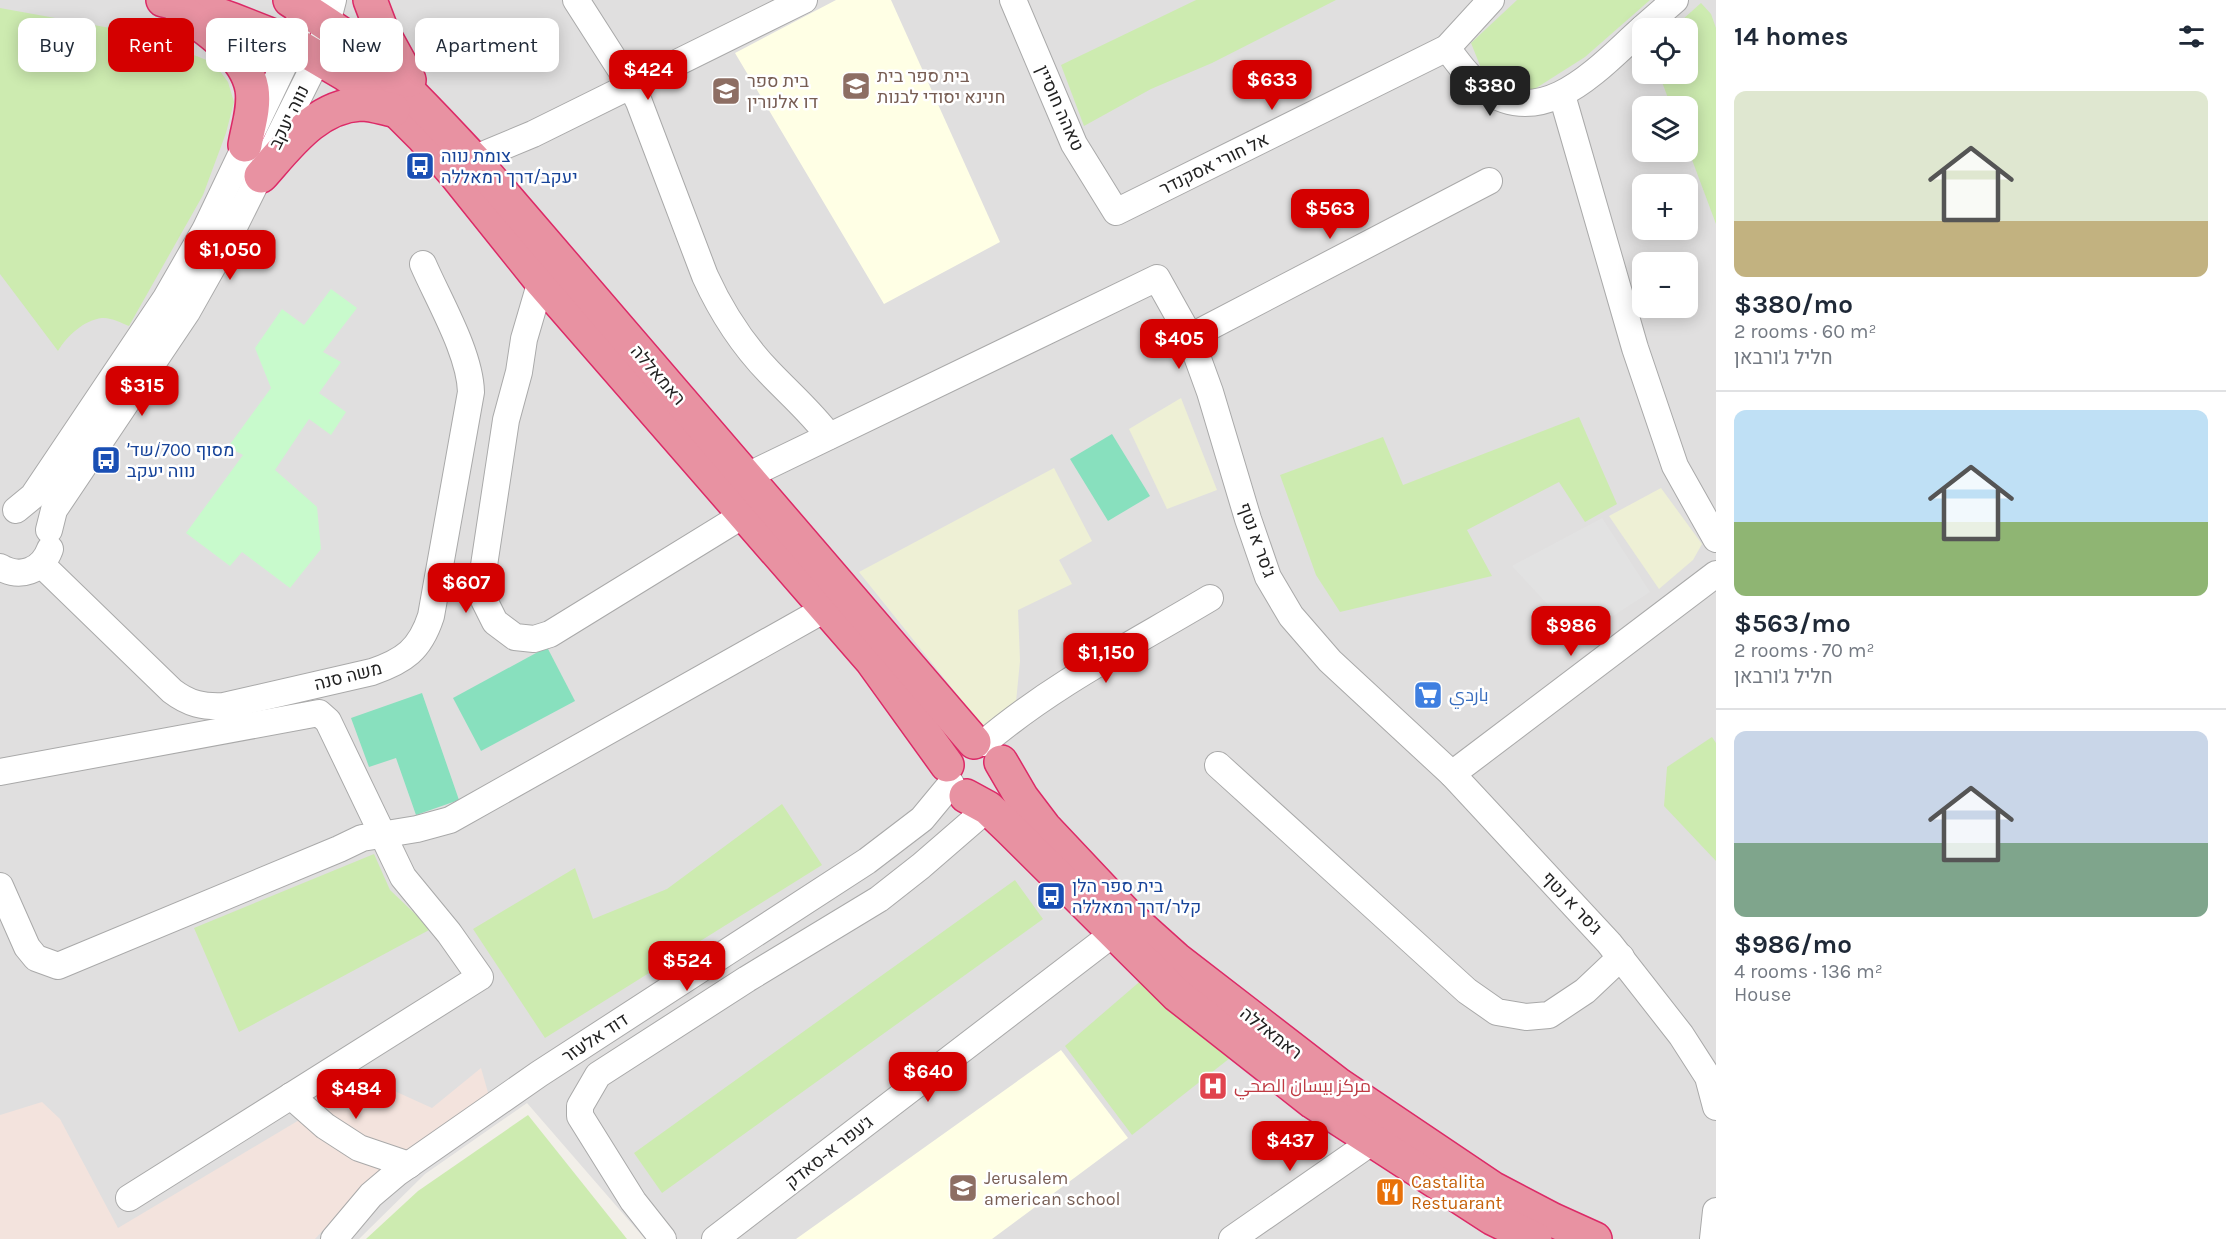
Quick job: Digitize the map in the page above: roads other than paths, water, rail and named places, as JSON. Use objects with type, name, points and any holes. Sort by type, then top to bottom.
[{"type":"highway","points":[[164,0],[204,27],[242,67],[252,88],[252,108],[245,145]]},
{"type":"highway","name":"ראמאללה","points":[[164,0],[226,18]]},
{"type":"highway","points":[[261,176],[321,115],[362,104],[410,108],[370,0]]},
{"type":"highway","name":"ראמאללה","points":[[311,6],[379,63],[410,108],[423,136],[541,281],[872,661],[963,788],[1177,995],[1313,1102],[1492,1218],[1536,1239]]},
{"type":"highway","name":"ראמאללה","points":[[308,52],[410,108],[473,159],[986,749],[1044,827],[1127,915],[1176,959],[1339,1085],[1482,1181],[1553,1220],[1595,1239]]},
{"type":"highway","points":[[965,744],[986,749],[1002,772],[994,789],[985,795],[976,797],[963,788],[951,756],[957,748],[965,744]]},
{"type":"street","points":[[576,0],[631,86],[716,302],[767,370],[829,436]]},
{"type":"street","points":[[473,159],[533,134],[804,0]]},
{"type":"street","name":"טאהה חוסיין","points":[[1013,0],[1074,144],[1116,213]]},
{"type":"street","name":"אל חורי אסקנדר","points":[[1116,213],[1447,48],[1491,0]]},
{"type":"street","points":[[1655,18],[1675,0]]},
{"type":"street","points":[[308,33],[311,6]]},
{"type":"street","points":[[1447,48],[1468,74],[1484,89],[1503,100],[1533,102],[1562,95],[1632,38]]},
{"type":"street","name":"נווה יעקב","points":[[8,513],[33,496],[166,298],[205,230],[245,145],[292,72]]},
{"type":"street","name":"נווה יעקב","points":[[20,568],[50,550],[49,530],[54,510],[197,294],[261,176],[298,72]]},
{"type":"street","points":[[1562,95],[1635,348],[1675,466],[1716,538]]},
{"type":"street","points":[[1190,337],[1489,181]]},
{"type":"street","name":"משה סנה","points":[[20,568],[182,699],[202,707],[224,706],[372,672],[395,664],[415,648],[426,630],[430,616],[471,392],[465,358],[423,264]]},
{"type":"street","name":"ג'סר א נטף","points":[[747,476],[1157,278],[1190,337],[1210,392],[1268,577],[1292,616],[1330,661],[1452,774],[1621,957],[1681,1035],[1707,1077],[1716,1107]]},
{"type":"street","points":[[541,281],[524,339],[519,372],[506,420],[483,572],[484,600],[495,622],[515,637],[534,639],[550,634],[746,514]]},
{"type":"street","points":[[8,513],[24,510],[35,514],[49,530]]},
{"type":"street","points":[[0,590],[20,568]]},
{"type":"street","points":[[1452,774],[1716,574]]},
{"type":"street","points":[[986,749],[1018,714],[1209,598]]},
{"type":"street","points":[[0,886],[27,947],[36,958],[58,966],[362,838],[417,830],[450,820],[827,608]]},
{"type":"street","points":[[0,772],[319,714],[328,721],[403,878],[449,933],[480,977],[129,1198]]},
{"type":"street","points":[[1218,765],[1467,991],[1497,1012],[1526,1017],[1549,1015],[1585,991],[1621,957]]},
{"type":"street","points":[[663,1239],[633,1201],[580,1116],[580,1106],[598,1075],[747,979],[879,899],[921,866],[963,788]]},
{"type":"street","name":"דוד אלעזר","points":[[334,1239],[371,1195],[409,1165],[539,1074],[867,861],[963,788]]},
{"type":"street","name":"ג'עפר א-סאדק","points":[[716,1239],[1114,933]]},
{"type":"street","points":[[291,1096],[325,1126],[359,1148],[409,1165]]},
{"type":"street","points":[[1232,1239],[1373,1141]]},
{"type":"place","name":"בית ספר בית חנינא יסודי לבנות","points":[[856,86]]},
{"type":"place","name":"בית ספר דו אלנורין","points":[[726,91]]},
{"type":"place","name":"צומת נווה יעקב/דרך רמאללה","points":[[420,166]]},
{"type":"place","name":"מסוף 700/שד׳ נווה יעקב","points":[[106,460]]},
{"type":"place","name":"باردي","points":[[1428,695]]},
{"type":"place","name":"בית ספר הלן קלר/דרך רמאללה","points":[[1051,896]]},
{"type":"place","name":"مركز بيسان الصحي","points":[[1213,1086]]},
{"type":"place","name":"Jerusalem american school","points":[[963,1188]]},
{"type":"place","name":"Castalita Restuarant","points":[[1390,1192]]}]
